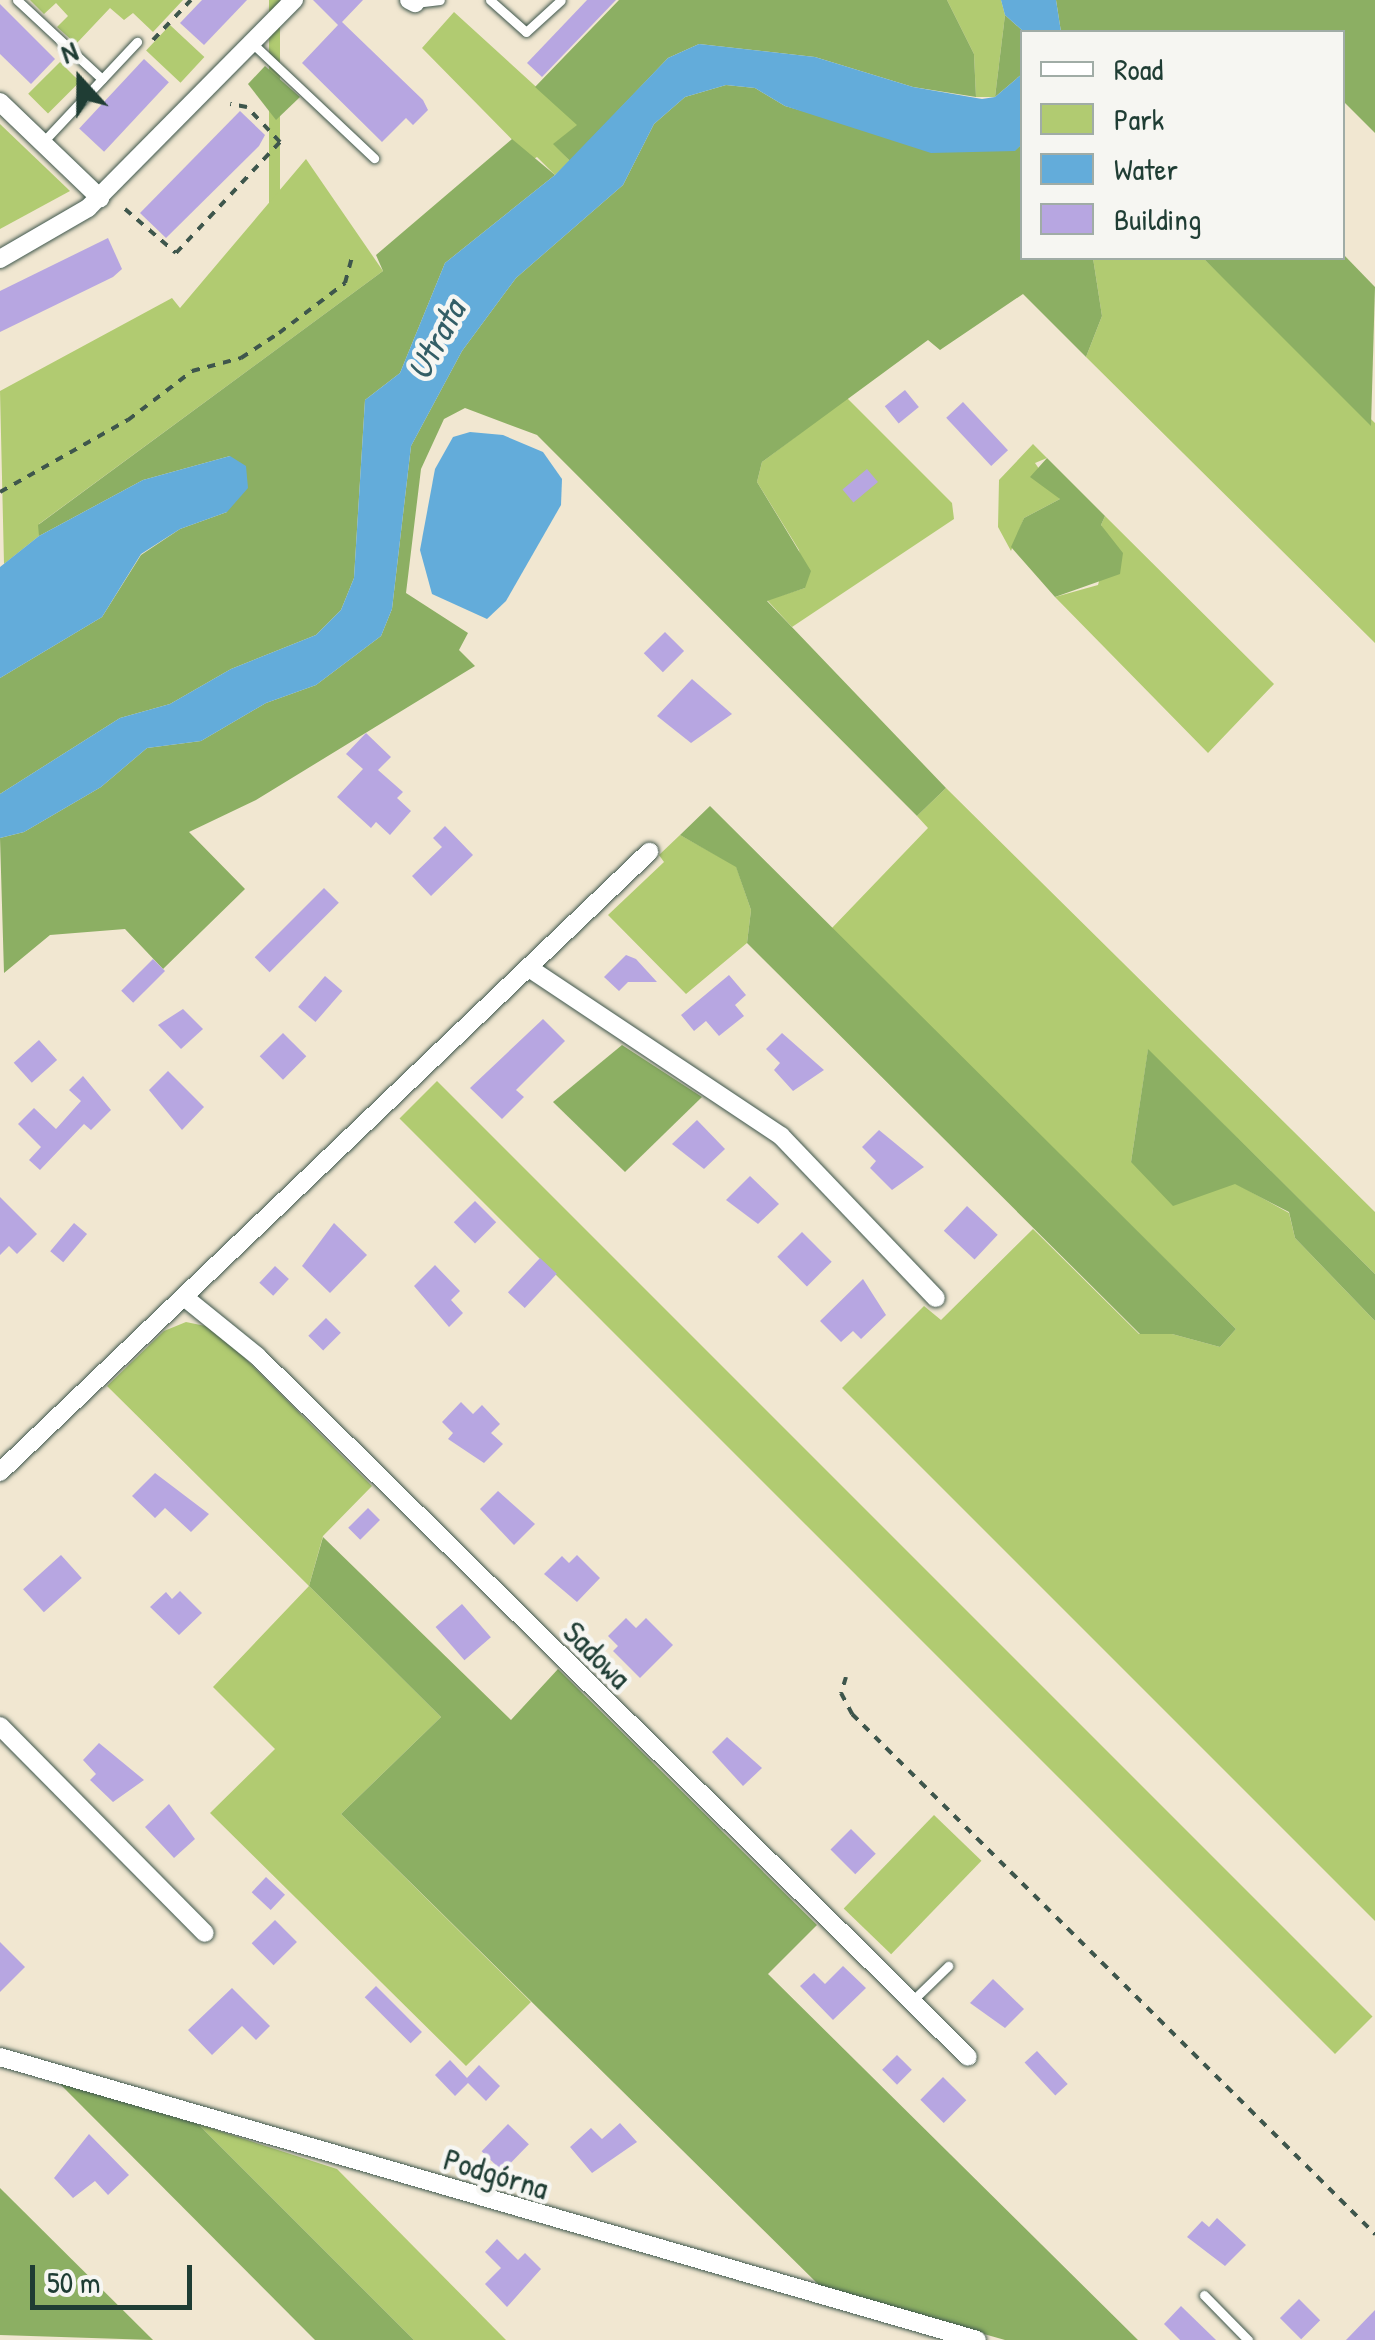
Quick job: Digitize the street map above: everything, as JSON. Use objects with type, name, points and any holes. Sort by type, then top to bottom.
[{"type":"street","points":[[0,259],[100,198],[294,0]]},
{"type":"street","points":[[0,102],[100,198]]},
{"type":"street","points":[[0,1472],[648,852]]},
{"type":"street","points":[[529,968],[781,1136],[936,1298]]},
{"type":"street","name":"Sadowa","points":[[184,1297],[257,1356],[968,2057]]},
{"type":"street","points":[[0,1726],[205,1933]]},
{"type":"street","name":"Podgórna","points":[[0,2057],[977,2340]]},
{"type":"lane","points":[[18,0],[102,79]]},
{"type":"lane","points":[[412,1],[440,0]]},
{"type":"lane","points":[[490,0],[526,32],[561,0]]},
{"type":"lane","points":[[42,144],[137,42]]},
{"type":"lane","points":[[252,43],[374,158]]},
{"type":"lane","points":[[911,2002],[948,1966]]},
{"type":"lane","points":[[1204,2295],[1248,2340]]},
{"type":"path","points":[[125,209],[176,253],[280,142],[247,106],[230,104]]},
{"type":"path","points":[[0,492],[128,420],[192,370],[241,358],[266,342],[345,283],[352,256]]},
{"type":"path","points":[[846,1677],[840,1693],[852,1714],[1375,2234]]},
{"type":"green space","points":[[30,0],[183,0],[153,32],[133,13],[124,20],[110,8],[76,44],[57,27],[68,16],[56,3],[44,14]]},
{"type":"green space","points":[[269,0],[280,0],[280,240],[269,240]]},
{"type":"green space","points":[[619,0],[947,0],[974,54],[976,97],[913,87],[815,57],[699,44],[668,58],[570,161],[553,144],[577,125],[535,87]]},
{"type":"green space","points":[[947,0],[1001,0],[1005,15],[995,97],[976,97],[974,54]]},
{"type":"green space","points":[[1056,0],[1375,0],[1375,133],[1345,103],[1345,30],[1061,30]]},
{"type":"green space","points":[[454,12],[578,125],[554,144],[570,161],[555,175],[537,157],[532,160],[422,48]]},
{"type":"green space","points":[[1005,15],[1022,30],[1020,76],[995,97]]},
{"type":"green space","points":[[170,25],[204,57],[181,83],[146,51]]},
{"type":"green space","points":[[60,62],[80,82],[48,114],[28,94]]},
{"type":"green space","points":[[265,66],[300,97],[276,120],[248,84]]},
{"type":"green space","points":[[726,85],[755,88],[785,106],[856,126],[1014,151],[1020,146],[1020,260],[1093,260],[1102,316],[1086,357],[1023,294],[940,350],[928,340],[762,462],[757,482],[811,571],[805,588],[767,601],[946,788],[917,816],[537,435],[465,408],[444,419],[421,469],[406,593],[468,633],[459,650],[475,666],[256,800],[189,832],[245,889],[163,969],[125,929],[50,935],[4,973],[0,838],[24,832],[101,787],[147,748],[201,741],[266,703],[316,685],[381,636],[392,609],[411,446],[462,351],[516,278],[623,185],[654,124],[685,97]]},
{"type":"green space","points":[[0,124],[70,191],[0,229]]},
{"type":"green space","points":[[512,139],[555,175],[445,263],[400,373],[365,400],[354,578],[341,610],[316,635],[231,669],[170,704],[120,718],[0,794],[0,678],[102,617],[141,555],[180,529],[227,512],[230,456],[143,480],[39,536],[38,525],[383,271],[376,255]]},
{"type":"green space","points":[[306,159],[383,271],[39,524],[39,536],[4,564],[0,391],[172,298],[180,308]]},
{"type":"green space","points":[[1345,256],[1375,287],[1371,426],[1205,260],[1345,260]]},
{"type":"green space","points":[[1093,260],[1205,260],[1375,423],[1375,643],[1086,357],[1102,316]]},
{"type":"green space","points":[[847,398],[952,503],[954,519],[792,627],[767,600],[805,588],[799,550],[757,482],[762,462]]},
{"type":"green space","points":[[1033,444],[1047,458],[1035,463],[1060,499],[1024,518],[1011,551],[998,527],[999,480]]},
{"type":"green space","points":[[1047,458],[1105,516],[1101,525],[1123,553],[1120,574],[1055,597],[1011,547],[1024,518],[1060,499],[1030,477]]},
{"type":"green space","points":[[1105,516],[1274,684],[1208,753],[1055,597],[1098,585],[1110,541],[1101,525]]},
{"type":"green space","points":[[946,788],[1375,1212],[1375,1274],[1148,1050],[1131,1162],[1235,1183],[1289,1213],[1295,1238],[1375,1321],[1375,1921],[842,1388],[924,1306],[941,1320],[1033,1229],[1139,1334],[1172,1334],[1220,1347],[1236,1329],[831,929],[928,828],[917,816]]},
{"type":"green space","points":[[710,806],[1236,1329],[1220,1347],[1172,1334],[1140,1334],[747,943],[751,910],[736,867],[680,835]]},
{"type":"green space","points":[[680,835],[736,866],[751,910],[747,943],[686,994],[608,915],[664,862],[659,855]]},
{"type":"green space","points":[[622,1045],[702,1097],[625,1172],[553,1102]]},
{"type":"green space","points":[[1148,1049],[1375,1274],[1375,1321],[1295,1238],[1289,1212],[1235,1184],[1173,1206],[1131,1162]]},
{"type":"green space","points":[[437,1081],[1373,2017],[1335,2054],[400,1118]]},
{"type":"green space","points":[[186,1322],[215,1328],[372,1486],[323,1536],[309,1586],[107,1386],[164,1331]]},
{"type":"green space","points":[[323,1537],[511,1720],[558,1669],[817,1925],[768,1974],[1138,2340],[1005,2340],[822,2288],[341,1814],[441,1717],[309,1586]]},
{"type":"green space","points":[[309,1586],[441,1717],[341,1814],[531,2002],[466,2066],[210,1813],[275,1749],[213,1687]]},
{"type":"green space","points":[[934,1815],[981,1861],[891,1954],[844,1909]]},
{"type":"green space","points":[[59,2083],[198,2124],[414,2340],[315,2340]]},
{"type":"green space","points":[[198,2124],[337,2169],[506,2340],[414,2340]]},
{"type":"green space","points":[[0,2188],[153,2340],[0,2335]]},
{"type":"water","points":[[1001,0],[1056,0],[1061,30],[1022,30],[1005,15]]},
{"type":"water","name":"Utrata","points":[[699,44],[815,57],[913,87],[982,99],[995,97],[1020,76],[1020,146],[1015,151],[931,153],[785,106],[755,88],[726,85],[685,97],[654,124],[623,185],[516,278],[462,351],[411,446],[392,609],[381,636],[316,685],[266,703],[201,741],[147,748],[101,787],[24,832],[0,838],[0,794],[120,718],[170,704],[231,669],[316,635],[341,610],[354,578],[365,400],[400,373],[445,263],[555,175],[668,58]]},
{"type":"water","points":[[470,432],[503,435],[543,452],[562,479],[561,505],[506,601],[487,619],[432,594],[420,550],[435,469],[453,437]]},
{"type":"water","points":[[230,456],[246,466],[248,488],[227,512],[180,529],[141,554],[102,617],[0,678],[0,567],[39,536],[143,480]]},
{"type":"building","points":[[202,0],[247,0],[204,45],[180,23]]},
{"type":"building","points":[[313,0],[363,0],[342,22],[423,100],[428,110],[413,125],[406,118],[382,142],[302,63],[338,25]]},
{"type":"building","points":[[587,0],[616,0],[542,77],[527,63]]},
{"type":"building","points":[[0,4],[55,59],[31,84],[0,54]]},
{"type":"building","points":[[144,59],[169,82],[104,152],[79,128]]},
{"type":"building","points":[[240,111],[265,135],[259,146],[166,238],[140,213]]},
{"type":"building","points":[[108,238],[122,269],[113,277],[0,332],[0,291]]},
{"type":"building","points":[[905,390],[919,407],[899,423],[885,406]]},
{"type":"building","points":[[963,402],[1008,450],[991,466],[946,418]]},
{"type":"building","points":[[867,469],[878,482],[853,503],[842,490]]},
{"type":"building","points":[[665,632],[684,651],[663,672],[644,653]]},
{"type":"building","points":[[692,679],[732,714],[691,743],[657,716]]},
{"type":"building","points":[[366,733],[391,757],[378,770],[403,792],[397,798],[411,811],[390,835],[376,822],[371,828],[337,797],[363,769],[346,754]]},
{"type":"building","points":[[445,826],[473,855],[431,896],[412,876],[442,847],[433,838]]},
{"type":"building","points":[[324,888],[339,903],[270,972],[255,957]]},
{"type":"building","points":[[626,955],[636,959],[657,982],[628,982],[619,991],[604,977]]},
{"type":"building","points":[[153,959],[165,971],[133,1003],[121,991]]},
{"type":"building","points":[[729,975],[746,995],[735,1005],[744,1016],[719,1036],[706,1021],[694,1031],[681,1015]]},
{"type":"building","points":[[325,976],[342,991],[315,1022],[298,1007]]},
{"type":"building","points":[[183,1009],[203,1029],[181,1049],[158,1025]]},
{"type":"building","points":[[543,1019],[565,1041],[516,1090],[524,1097],[502,1119],[470,1088]]},
{"type":"building","points":[[283,1033],[306,1056],[283,1080],[260,1056]]},
{"type":"building","points":[[782,1033],[824,1070],[793,1091],[774,1070],[780,1063],[766,1049]]},
{"type":"building","points":[[39,1040],[57,1060],[32,1083],[14,1063]]},
{"type":"building","points":[[168,1071],[204,1107],[182,1130],[149,1090]]},
{"type":"building","points":[[83,1076],[111,1110],[91,1130],[84,1124],[40,1170],[29,1160],[41,1147],[18,1124],[34,1108],[56,1129],[81,1101],[69,1090]]},
{"type":"building","points":[[697,1120],[725,1149],[704,1169],[672,1144]]},
{"type":"building","points":[[879,1130],[924,1167],[892,1190],[870,1168],[876,1161],[862,1147]]},
{"type":"building","points":[[750,1176],[779,1204],[758,1224],[726,1200]]},
{"type":"building","points":[[0,1197],[37,1234],[17,1254],[9,1246],[0,1255]]},
{"type":"building","points":[[475,1201],[496,1222],[475,1243],[454,1222]]},
{"type":"building","points":[[967,1206],[998,1235],[975,1260],[944,1231]]},
{"type":"building","points":[[74,1223],[87,1234],[63,1262],[50,1251]]},
{"type":"building","points":[[334,1223],[367,1255],[330,1293],[302,1266]]},
{"type":"building","points":[[802,1232],[832,1262],[807,1286],[777,1257]]},
{"type":"building","points":[[540,1258],[557,1274],[525,1308],[508,1292]]},
{"type":"building","points":[[435,1265],[460,1291],[451,1300],[463,1313],[449,1327],[414,1286]]},
{"type":"building","points":[[275,1266],[289,1279],[273,1296],[259,1283]]},
{"type":"building","points":[[863,1279],[886,1315],[861,1339],[853,1331],[841,1342],[820,1321]]},
{"type":"building","points":[[326,1318],[341,1333],[323,1351],[308,1336]]},
{"type":"building","points":[[461,1402],[473,1414],[482,1405],[500,1424],[491,1433],[503,1444],[484,1463],[448,1439],[453,1433],[442,1422]]},
{"type":"building","points":[[155,1473],[209,1514],[191,1532],[165,1508],[155,1518],[132,1496]]},
{"type":"building","points":[[498,1491],[535,1524],[514,1545],[480,1509]]},
{"type":"building","points":[[368,1508],[380,1520],[360,1540],[348,1528]]},
{"type":"building","points":[[61,1555],[82,1578],[44,1612],[23,1589]]},
{"type":"building","points":[[577,1555],[600,1578],[577,1602],[544,1574],[562,1556],[569,1563]]},
{"type":"building","points":[[180,1591],[202,1613],[179,1635],[150,1607],[166,1592],[172,1599]]},
{"type":"building","points":[[462,1604],[491,1637],[464,1660],[436,1627]]},
{"type":"building","points":[[626,1618],[636,1628],[646,1618],[673,1645],[640,1678],[613,1651],[618,1646],[608,1636]]},
{"type":"building","points":[[727,1737],[762,1768],[743,1786],[712,1752]]},
{"type":"building","points":[[99,1743],[144,1780],[113,1802],[90,1780],[96,1774],[83,1760]]},
{"type":"building","points":[[169,1804],[195,1839],[174,1858],[145,1827]]},
{"type":"building","points":[[851,1829],[876,1854],[855,1874],[830,1850]]},
{"type":"building","points":[[266,1877],[285,1895],[271,1910],[252,1892]]},
{"type":"building","points":[[275,1920],[297,1942],[274,1965],[252,1943]]},
{"type":"building","points":[[0,1942],[25,1967],[0,1992]]},
{"type":"building","points":[[843,1966],[866,1988],[833,2020],[800,1986],[814,1973],[825,1984]]},
{"type":"building","points":[[993,1979],[1024,2009],[1005,2028],[970,2003]]},
{"type":"building","points":[[376,1986],[422,2032],[411,2043],[365,1997]]},
{"type":"building","points":[[232,1988],[270,2026],[256,2040],[242,2026],[212,2055],[188,2030]]},
{"type":"building","points":[[1037,2051],[1068,2084],[1055,2096],[1025,2063]]},
{"type":"building","points":[[897,2055],[912,2070],[897,2085],[882,2070]]},
{"type":"building","points":[[450,2060],[467,2078],[479,2065],[500,2086],[486,2101],[468,2083],[455,2096],[435,2075]]},
{"type":"building","points":[[943,2077],[966,2100],[944,2123],[920,2100]]},
{"type":"building","points":[[620,2123],[637,2142],[592,2173],[570,2147],[591,2128],[602,2139]]},
{"type":"building","points":[[508,2124],[529,2144],[502,2171],[482,2151]]},
{"type":"building","points":[[89,2134],[129,2175],[108,2195],[95,2181],[73,2198],[54,2178]]},
{"type":"building","points":[[1217,2218],[1246,2245],[1225,2266],[1187,2237],[1202,2221],[1209,2227]]},
{"type":"building","points":[[497,2239],[518,2260],[525,2253],[541,2269],[507,2307],[485,2284],[501,2268],[485,2252]]},
{"type":"building","points":[[1299,2299],[1320,2320],[1301,2339],[1280,2318]]},
{"type":"building","points":[[1181,2306],[1216,2340],[1180,2340],[1164,2324]]},
{"type":"building","points":[[1375,2310],[1375,2340],[1346,2340]]}]
